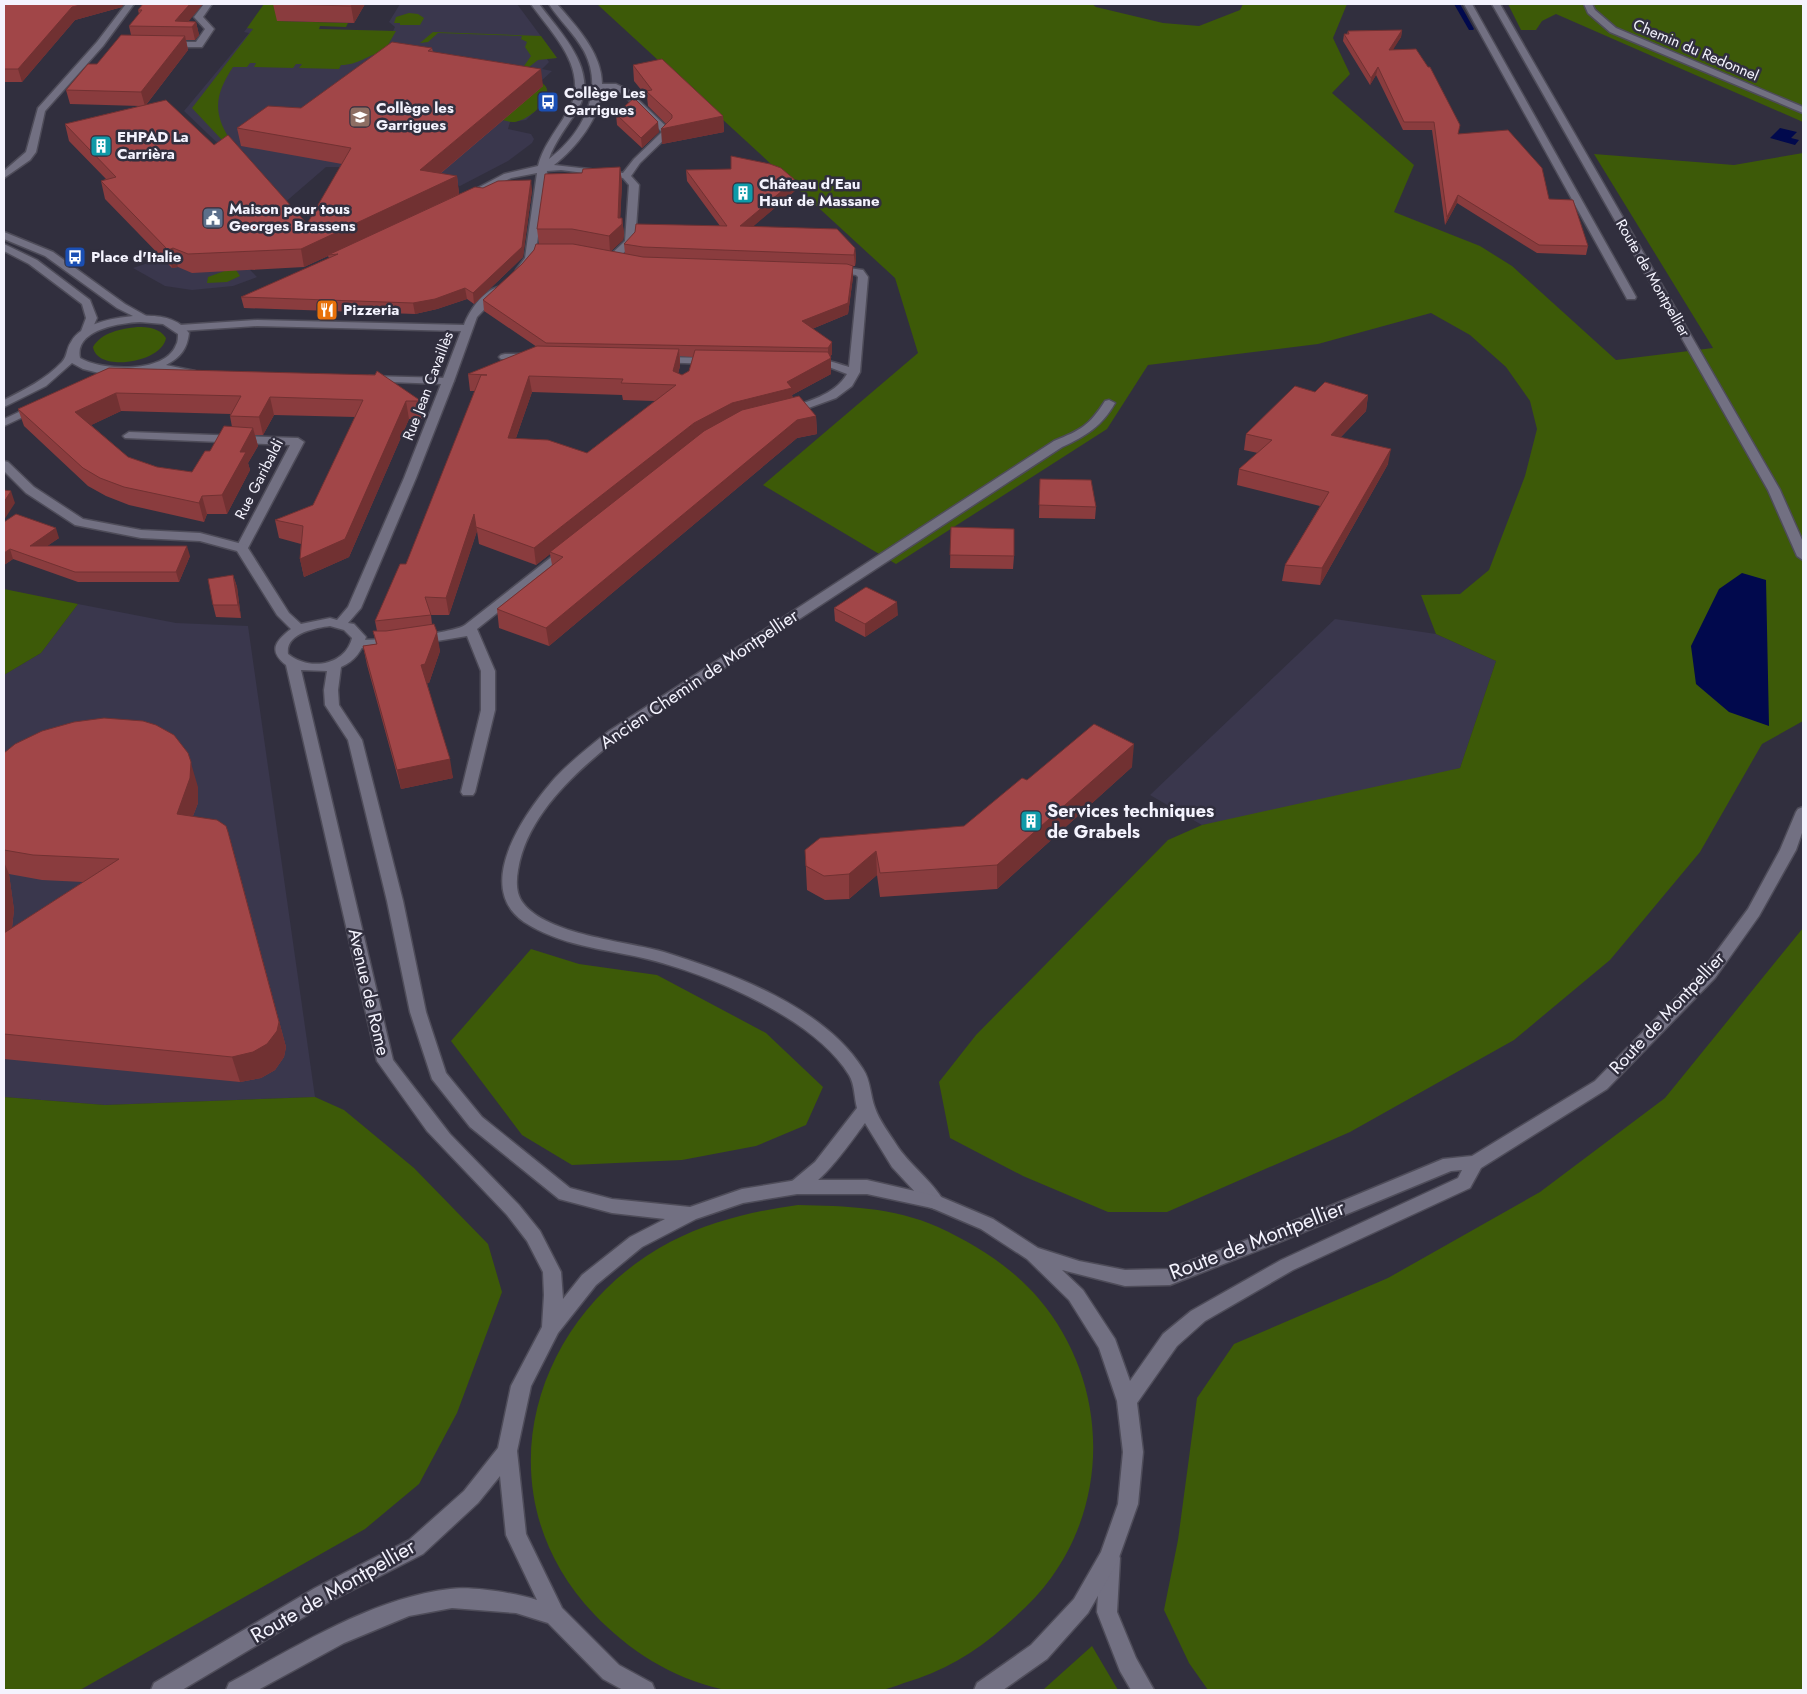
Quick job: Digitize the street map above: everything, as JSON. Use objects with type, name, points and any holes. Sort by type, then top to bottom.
[{"type":"street","points":[[4,175],[27,158],[31,152],[41,110],[100,44],[130,4]]},
{"type":"street","points":[[160,45],[199,45],[210,29],[198,17],[208,4]]},
{"type":"street","name":"Rue Jean Cavaillès","points":[[340,624],[354,608],[410,478],[472,317],[482,304],[530,258],[535,250],[545,156],[575,106],[580,92],[579,78],[571,52],[534,4]]},
{"type":"street","points":[[543,168],[564,152],[590,119],[596,105],[599,87],[598,75],[592,59],[577,33],[553,4]]},
{"type":"street","points":[[1468,4],[1631,297]]},
{"type":"street","name":"Route de Montpellier","points":[[1496,4],[1774,490],[1803,556]]},
{"type":"street","name":"Chemin du Redonnel","points":[[1588,4],[1591,11],[1612,30],[1803,110]]},
{"type":"street","points":[[100,44],[114,44]]},
{"type":"street","points":[[599,87],[616,87],[624,91],[667,132],[637,161],[626,176]]},
{"type":"street","points":[[466,197],[510,175],[543,168],[561,167],[626,176],[634,186],[630,242],[608,256],[629,260]]},
{"type":"street","points":[[4,234],[49,254],[121,306],[146,318]]},
{"type":"street","points":[[4,247],[33,262],[86,302],[91,311],[92,324],[74,345],[73,355],[65,367],[44,383],[4,404]]},
{"type":"street","points":[[777,415],[832,396],[846,386],[854,372],[863,277],[859,272],[821,269]]},
{"type":"street","points":[[85,334],[100,326],[119,321],[146,318],[167,321],[180,328],[184,333],[185,341],[173,356],[154,366],[93,377],[86,380]]},
{"type":"street","points":[[180,328],[257,323],[468,328]]},
{"type":"street","points":[[73,355],[80,365],[88,368],[110,372],[124,372]]},
{"type":"street","points":[[505,357],[544,358]]},
{"type":"street","points":[[651,360],[689,365],[719,362]]},
{"type":"street","points":[[803,364],[830,364],[854,372]]},
{"type":"street","points":[[154,366],[206,375]]},
{"type":"street","points":[[354,379],[448,381]]},
{"type":"street","points":[[4,423],[47,401]]},
{"type":"street","name":"Ancien Chemin de Montpellier","points":[[935,1202],[894,1156],[866,1109],[860,1080],[843,1055],[804,1021],[759,994],[730,981],[659,957],[584,940],[530,918],[515,903],[509,887],[511,868],[516,850],[533,815],[553,789],[576,765],[611,736],[1058,444],[1091,429],[1102,418],[1109,403]]},
{"type":"street","name":"Rue Garibaldi","points":[[129,436],[298,442],[242,548]]},
{"type":"street","points":[[4,465],[30,490],[80,522],[141,534],[200,536],[242,548],[284,615],[299,629]]},
{"type":"street","points":[[358,644],[390,644],[460,634],[579,541]]},
{"type":"street","points":[[319,623],[340,624],[355,631],[358,637],[358,644],[354,652],[335,664],[313,668],[293,665],[282,655],[281,648],[290,634],[299,629],[319,623]]},
{"type":"street","points":[[468,792],[488,710],[488,671],[470,628]]},
{"type":"street","points":[[335,664],[331,690],[332,705],[355,740],[395,901],[418,1012],[438,1075],[476,1122],[565,1194],[612,1206],[690,1214]]},
{"type":"street","name":"Avenue de Rome","points":[[293,665],[385,1061],[410,1098],[453,1148],[528,1226],[551,1267],[553,1291],[551,1327]]},
{"type":"street","name":"Route de Montpellier","points":[[1127,1401],[1170,1340],[1198,1316],[1287,1265],[1464,1183],[1476,1163],[1601,1085],[1709,974],[1754,912],[1788,850],[1803,812]]},
{"type":"street","points":[[797,1187],[820,1167],[866,1109]]},
{"type":"street","name":"Route de Montpellier","points":[[1033,1254],[1079,1268],[1125,1278],[1170,1277],[1271,1238],[1449,1164],[1476,1163]]},
{"type":"street","points":[[644,1690],[611,1672],[555,1615],[516,1535],[507,1451],[521,1386],[551,1327],[596,1275],[636,1242],[690,1214],[742,1196],[797,1187],[867,1187],[935,1202],[987,1224],[1033,1254],[1076,1295],[1108,1345],[1127,1401],[1133,1452],[1128,1504],[1110,1556],[1080,1606],[1039,1652],[985,1690]]},
{"type":"street","name":"Route de Montpellier","points":[[162,1690],[322,1595],[416,1547],[471,1497],[507,1451]]},
{"type":"street","points":[[1110,1556],[1107,1612],[1128,1664],[1143,1690]]},
{"type":"street","points":[[237,1690],[337,1636],[408,1606],[452,1598],[516,1603],[555,1615]]},
{"type":"shaded area","name":"Collège les Garrigues","points":[[400,4],[517,4],[557,58],[547,59],[549,62],[542,69],[552,71],[540,82],[547,89],[547,95],[541,105],[526,120],[510,122],[508,129],[531,134],[534,139],[532,143],[508,161],[460,186],[341,167],[326,167],[282,205],[184,111],[249,33],[244,32],[247,28],[393,31],[395,27],[389,22]]},
{"type":"shaded area","points":[[1780,128],[1797,132],[1791,138],[1799,140],[1795,145],[1770,138]]},
{"type":"shaded area","points":[[220,239],[257,277],[233,286],[192,290],[165,286],[133,268]]},
{"type":"shaded area","points":[[1742,573],[1766,580],[1769,726],[1729,712],[1696,684],[1691,646],[1719,589]]},
{"type":"shaded area","points":[[78,604],[176,623],[248,626],[315,1097],[105,1105],[4,1097],[4,675],[41,653]]},
{"type":"shaded area","points":[[1335,619],[1436,634],[1496,661],[1460,768],[1310,809],[1202,825],[1150,795]]},
{"type":"green space","points":[[264,4],[289,4],[277,21],[348,23],[346,27],[320,26],[319,29],[396,31],[384,52],[347,65],[341,65],[339,69],[299,68],[302,64],[296,64],[293,68],[254,67],[256,63],[250,63],[247,67],[233,67],[223,85],[218,102],[220,119],[229,138],[222,140],[192,108],[253,29],[247,28]]},
{"type":"green space","points":[[597,4],[1092,4],[1096,7],[1163,23],[1199,26],[1240,10],[1243,4],[1347,4],[1333,38],[1350,74],[1332,93],[1414,165],[1394,212],[1480,246],[1512,266],[1616,360],[1713,348],[1594,154],[1734,165],[1803,153],[1803,721],[1762,744],[1700,852],[1610,960],[1514,1040],[1350,1132],[1167,1212],[1108,1212],[1023,1176],[950,1138],[939,1082],[976,1035],[1168,840],[1202,825],[1460,768],[1496,661],[1436,634],[1421,595],[1460,594],[1489,570],[1525,476],[1537,429],[1530,401],[1506,367],[1470,335],[1431,313],[1318,344],[1148,365],[1107,429],[896,564],[763,485],[918,353],[895,278]]},
{"type":"green space","points":[[1508,4],[1803,4],[1803,122],[1556,14],[1542,21],[1536,30],[1521,30]]},
{"type":"green space","points":[[409,13],[418,14],[424,18],[420,25],[400,25],[400,23],[394,23],[396,17]]},
{"type":"green space","points":[[433,32],[541,36],[557,58],[538,60],[529,67],[524,66],[531,56],[525,47],[527,42],[521,39],[522,36],[438,33],[428,42],[420,43]]},
{"type":"green space","points":[[540,82],[546,87],[545,99],[534,112],[519,121],[503,120],[474,107]]},
{"type":"green space","points":[[230,269],[236,270],[240,276],[227,282],[207,283],[208,277]]},
{"type":"green space","points":[[137,327],[149,328],[160,332],[166,338],[162,347],[142,359],[129,362],[106,360],[97,355],[93,347],[101,338],[118,330]]},
{"type":"green space","points":[[4,589],[78,604],[41,653],[4,675]]},
{"type":"green space","points":[[1803,928],[1803,1690],[1208,1690],[1189,1663],[1164,1610],[1178,1540],[1197,1398],[1234,1344],[1388,1278],[1540,1192],[1665,1098]]},
{"type":"green space","points":[[531,949],[579,964],[657,975],[766,1033],[823,1087],[806,1125],[756,1146],[682,1160],[572,1165],[522,1135],[451,1041]]},
{"type":"green space","points":[[4,1097],[105,1105],[315,1097],[344,1110],[414,1168],[488,1244],[502,1292],[457,1413],[419,1484],[365,1529],[80,1690],[4,1690]]},
{"type":"green space","points":[[798,1205],[852,1207],[904,1215],[938,1227],[992,1257],[1028,1287],[1061,1330],[1078,1364],[1088,1400],[1093,1437],[1092,1474],[1084,1510],[1071,1545],[1051,1578],[1018,1615],[994,1636],[970,1653],[932,1673],[883,1690],[737,1691],[703,1684],[668,1670],[636,1651],[594,1614],[559,1566],[538,1515],[531,1463],[537,1410],[555,1360],[583,1314],[622,1274],[670,1242],[701,1228],[732,1218]]},
{"type":"green space","points":[[1092,1646],[1118,1690],[1042,1690],[1044,1689]]},
{"type":"building","points":[[4,4],[84,4],[72,7],[18,69],[4,69]]},
{"type":"building","points":[[143,4],[190,4],[175,21],[196,22],[192,27],[129,26],[142,10],[138,10]]},
{"type":"building","points":[[273,4],[352,4],[351,6]]},
{"type":"building","points":[[1402,30],[1389,50],[1416,49],[1428,67],[1430,67],[1460,125],[1458,134],[1508,130],[1542,168],[1549,199],[1573,200],[1588,246],[1539,245],[1458,195],[1447,217],[1434,122],[1404,122],[1378,67],[1371,78],[1344,34],[1349,34],[1348,31]]},
{"type":"building","points":[[121,35],[185,36],[141,92],[66,90],[88,64],[97,64]]},
{"type":"building","points":[[392,42],[432,48],[428,51],[541,69],[420,170],[457,176],[301,249],[188,254],[173,248],[168,250],[101,181],[116,177],[65,124],[166,100],[214,145],[228,135],[307,224],[351,148],[237,128],[268,106],[301,108]]},
{"type":"building","points":[[662,59],[723,116],[661,129],[672,118],[672,115],[646,91],[652,90],[633,65]]},
{"type":"building","points":[[634,98],[658,122],[641,138],[616,114]]},
{"type":"building","points":[[731,156],[781,168],[795,180],[740,226],[837,229],[855,248],[854,255],[643,247],[624,244],[635,232],[636,224],[727,226],[686,170],[731,169]]},
{"type":"building","points":[[620,167],[618,218],[622,218],[622,224],[609,236],[572,229],[537,229],[545,174],[582,173],[583,169]]},
{"type":"building","points":[[531,180],[522,247],[473,293],[465,288],[435,299],[413,303],[241,297],[338,254],[328,255],[475,187],[483,188],[498,181]]},
{"type":"building","points":[[536,244],[573,244],[643,257],[847,264],[853,266],[848,303],[802,321],[832,342],[828,348],[546,343],[483,300],[522,264],[534,250]]},
{"type":"building","points":[[537,346],[679,349],[673,371],[682,375],[689,371],[695,350],[828,352],[831,358],[787,382],[792,388],[732,403],[694,423],[534,548],[476,527],[474,514],[446,598],[425,597],[431,615],[375,621],[400,564],[406,564],[481,375],[487,375],[468,374]],"holes":[[[529,376],[623,379],[621,383],[676,385],[587,453],[548,440],[508,438]]]},
{"type":"building","points":[[109,368],[375,375],[377,371],[421,401],[406,401],[345,539],[300,559],[303,526],[275,520],[313,505],[363,400],[270,397],[259,417],[230,416],[241,396],[116,393],[75,412],[128,457],[157,467],[192,472],[205,451],[210,451],[224,426],[253,428],[240,452],[246,452],[222,495],[202,496],[199,503],[124,487],[100,478],[83,468],[18,409]]},
{"type":"building","points":[[1325,382],[1368,395],[1331,435],[1391,449],[1322,568],[1285,565],[1329,492],[1239,469],[1272,440],[1246,434],[1295,386],[1315,392]]},
{"type":"building","points":[[799,396],[816,416],[797,420],[546,628],[497,609],[563,557],[550,552],[704,431],[742,410]]},
{"type":"building","points":[[1040,479],[1091,480],[1096,507],[1039,505]]},
{"type":"building","points":[[4,490],[11,491],[4,502]]},
{"type":"building","points":[[16,514],[56,528],[30,546],[187,546],[176,572],[75,572],[10,549],[4,553],[4,522]]},
{"type":"building","points":[[951,527],[1014,529],[1014,556],[950,555]]},
{"type":"building","points":[[233,575],[238,605],[213,605],[208,579]]},
{"type":"building","points":[[866,587],[897,602],[865,624],[834,608]]},
{"type":"building","points":[[434,624],[437,632],[425,664],[421,665],[450,759],[397,770],[363,646],[377,644],[373,631]]},
{"type":"building","points":[[104,718],[143,721],[156,725],[174,735],[188,753],[191,762],[190,778],[177,814],[217,820],[226,826],[279,1022],[277,1031],[267,1044],[253,1052],[232,1057],[4,1034],[4,933],[119,859],[33,855],[4,850],[4,753],[15,744],[42,731],[74,722]]},
{"type":"building","points":[[1094,724],[1134,744],[997,865],[880,873],[876,851],[849,874],[824,876],[806,866],[805,850],[820,838],[964,826],[1022,778],[1027,780]]},
{"type":"waterway","points":[[1457,4],[1471,29]]},
{"type":"place","name":"Collège Les Garrigues","points":[[548,102]]},
{"type":"place","name":"Collège les Garrigues","points":[[360,117]]},
{"type":"place","name":"EHPAD La Carrièra","points":[[101,146]]},
{"type":"place","name":"Château d'Eau Haut de Massane","points":[[743,193]]},
{"type":"place","name":"Maison pour tous Georges Brassens","points":[[213,218]]},
{"type":"place","name":"Place d'Italie","points":[[75,257]]},
{"type":"place","name":"Pizzeria","points":[[327,310]]},
{"type":"place","name":"Services techniques de Grabels","points":[[1031,821]]}]
